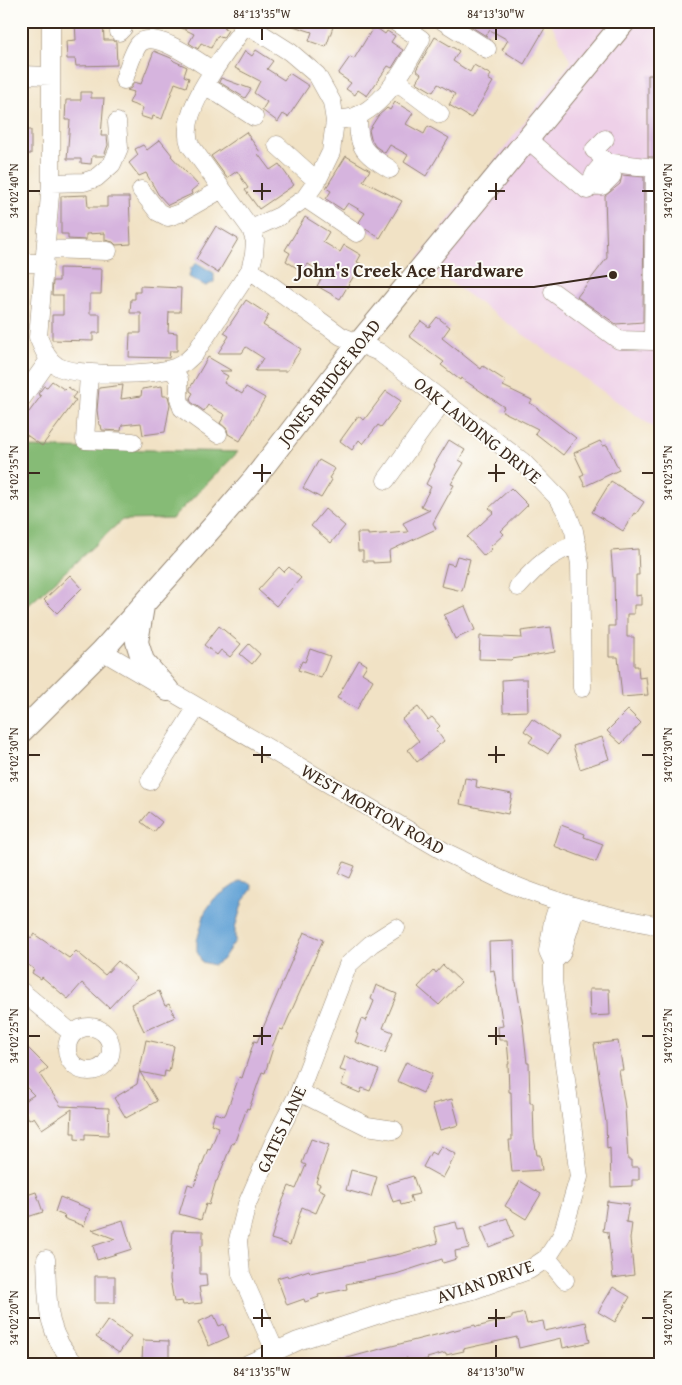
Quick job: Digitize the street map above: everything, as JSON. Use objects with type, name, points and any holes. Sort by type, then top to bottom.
[{"type":"main road","name":"JONES BRIDGE ROAD","points":[[21,732],[102,652],[254,479],[358,343],[625,21]]},
{"type":"main road","points":[[143,606],[137,642],[143,661],[168,690]]},
{"type":"street","points":[[51,21],[51,183],[38,337],[49,360],[58,367],[89,374],[159,372],[186,363],[195,353],[250,270],[255,242],[251,229],[190,145],[188,138],[190,118],[196,102],[209,78],[247,23],[290,52],[317,75],[332,102],[335,121],[331,152],[317,181],[305,198],[280,216],[251,229]]},
{"type":"street","points":[[394,21],[421,39]]},
{"type":"street","points":[[335,121],[358,115],[376,104],[407,66],[421,39],[434,32],[443,21],[487,49]]},
{"type":"street","points":[[124,80],[138,44],[144,40],[160,40],[254,116]]},
{"type":"street","points":[[21,75],[51,76]]},
{"type":"street","points":[[395,80],[440,114]]},
{"type":"street","points":[[358,115],[360,143],[372,158],[390,169]]},
{"type":"street","points":[[51,183],[84,182],[96,178],[112,164],[119,148],[118,122]]},
{"type":"street","points":[[527,139],[587,190],[590,185],[602,186],[612,176],[601,154],[656,168],[653,341],[619,340],[553,292]]},
{"type":"street","points":[[277,145],[317,181]]},
{"type":"street","points":[[141,190],[158,212],[168,217],[180,214],[222,188]]},
{"type":"street","points":[[305,198],[357,233]]},
{"type":"street","points":[[21,263],[46,256],[108,251]]},
{"type":"street","name":"OAK LANDING DRIVE","points":[[250,270],[341,336],[380,352],[523,462],[559,499],[568,515],[577,544],[581,592],[582,688]]},
{"type":"street","points":[[22,398],[49,360]]},
{"type":"street","points":[[172,369],[179,379],[179,398],[182,408],[218,434]]},
{"type":"street","points":[[89,374],[85,440],[133,442]]},
{"type":"street","points":[[386,480],[443,401]]},
{"type":"street","points":[[518,586],[539,563],[561,549],[577,544]]},
{"type":"street","name":"WEST MORTON ROAD","points":[[102,652],[447,853],[505,882],[568,905],[620,919],[661,926]]},
{"type":"street","points":[[150,781],[197,707]]},
{"type":"street","name":"AVIAN DRIVE","points":[[248,1364],[298,1341],[392,1310],[473,1290],[529,1270],[547,1258],[562,1235],[579,1177],[553,980],[553,962],[561,954],[568,905]]},
{"type":"street","name":"GATES LANE","points":[[275,1351],[241,1274],[238,1240],[247,1204],[276,1137],[299,1092],[348,965],[371,944],[396,928]]},
{"type":"street","points":[[21,991],[73,1034]]},
{"type":"street","points":[[299,1092],[367,1126],[394,1130]]},
{"type":"street","points":[[547,1258],[566,1280]]},
{"type":"street","points":[[46,1259],[51,1326],[66,1353],[76,1364]]},
{"type":"shaded area","points":[[550,21],[661,21],[661,433],[418,259],[571,62]]},
{"type":"green space","points":[[21,447],[238,452],[172,519],[122,520],[21,612]]},
{"type":"water","points":[[197,263],[214,273],[214,282],[206,286],[189,277],[191,268]]},
{"type":"water","points":[[240,881],[250,883],[252,889],[243,901],[235,928],[235,941],[222,960],[214,965],[202,962],[197,951],[197,941],[205,912],[214,899]]},
{"type":"building","points":[[75,21],[103,21],[104,40],[116,42],[117,65],[76,66],[75,59],[67,59],[66,41],[76,40]]},
{"type":"building","points":[[168,21],[228,21],[224,28],[228,30],[223,38],[217,36],[211,48],[201,43],[198,49],[189,43],[194,34]]},
{"type":"building","points":[[284,21],[335,21],[326,47],[309,41],[312,32],[284,23]]},
{"type":"building","points":[[473,21],[543,21],[540,25],[545,28],[524,64],[502,50],[508,40],[490,30],[486,36],[470,26]]},
{"type":"building","points":[[374,26],[385,34],[387,31],[395,36],[391,42],[403,50],[392,68],[388,66],[367,96],[358,90],[355,95],[346,89],[351,83],[338,74],[350,57],[354,59]]},
{"type":"building","points":[[435,37],[459,51],[453,61],[470,72],[474,65],[491,75],[488,79],[493,82],[471,118],[449,105],[455,94],[438,84],[433,92],[416,82],[421,74],[416,70]]},
{"type":"building","points":[[256,50],[273,61],[267,69],[284,80],[289,73],[309,86],[288,117],[283,114],[278,122],[262,110],[267,102],[254,93],[260,81],[235,68],[245,51],[252,56]]},
{"type":"building","points":[[154,51],[187,67],[184,76],[189,78],[186,87],[175,83],[162,119],[153,116],[152,120],[140,116],[143,108],[129,103],[134,92],[127,90],[131,88],[134,82],[141,84]]},
{"type":"building","points":[[648,75],[661,75],[661,157],[648,157]]},
{"type":"building","points":[[221,78],[251,89],[245,98],[219,82]]},
{"type":"building","points":[[81,92],[91,92],[91,98],[104,98],[101,136],[107,136],[108,145],[104,156],[92,156],[91,164],[81,163],[81,159],[67,159],[70,120],[65,120],[66,100],[81,100]]},
{"type":"building","points":[[395,102],[413,113],[406,124],[424,134],[428,126],[449,138],[426,176],[404,162],[408,155],[390,145],[385,153],[375,146],[371,139],[369,130],[378,116],[387,108],[390,110]]},
{"type":"building","points":[[21,130],[31,130],[31,154],[21,154]]},
{"type":"building","points":[[246,132],[260,152],[258,154],[270,170],[279,164],[294,185],[259,209],[245,190],[248,188],[237,171],[227,178],[211,156]]},
{"type":"building","points":[[160,140],[171,156],[198,185],[191,191],[192,194],[168,205],[158,194],[146,173],[139,176],[129,163],[138,155],[135,149],[143,145],[147,150]]},
{"type":"building","points":[[346,156],[370,170],[363,181],[402,201],[380,238],[367,230],[359,222],[365,213],[348,203],[343,210],[326,199],[331,191],[326,188]]},
{"type":"building","points":[[622,175],[644,177],[643,322],[616,324],[577,297],[607,258],[605,196],[620,184]]},
{"type":"building","points":[[87,195],[88,207],[107,207],[107,197],[129,197],[131,244],[116,245],[105,240],[105,233],[86,234],[86,240],[68,239],[68,234],[61,234],[61,196]]},
{"type":"building","points":[[305,217],[329,232],[323,242],[340,252],[344,245],[361,255],[357,262],[361,264],[340,299],[317,286],[324,274],[308,264],[303,272],[286,261],[290,253],[285,250]]},
{"type":"building","points":[[216,226],[238,239],[218,273],[196,259]]},
{"type":"building","points":[[59,268],[102,269],[101,294],[90,294],[90,314],[100,314],[100,333],[93,333],[93,341],[52,340],[52,315],[63,315],[63,295],[52,295],[53,281],[59,281]]},
{"type":"building","points":[[140,286],[181,288],[180,312],[169,312],[168,332],[177,333],[177,351],[170,351],[169,358],[129,357],[130,333],[141,333],[141,313],[130,313],[131,299],[135,299],[135,292],[140,292]]},
{"type":"building","points":[[246,300],[269,315],[263,325],[301,349],[287,371],[255,371],[263,358],[246,347],[242,353],[218,353],[229,336],[224,333]]},
{"type":"building","points":[[437,317],[450,327],[442,338],[481,369],[483,366],[506,381],[503,386],[532,400],[530,403],[576,438],[563,455],[535,433],[538,429],[502,411],[504,407],[461,378],[460,380],[441,365],[444,362],[409,336],[421,321],[429,327]]},
{"type":"building","points":[[208,357],[232,371],[219,371],[228,376],[224,383],[242,394],[246,387],[265,398],[240,441],[228,434],[227,429],[220,423],[225,415],[208,405],[204,411],[191,402],[190,398],[193,393],[190,391],[190,388]]},
{"type":"building","points":[[52,381],[65,390],[68,387],[76,393],[72,398],[76,400],[42,446],[21,431],[21,409],[24,408],[29,412],[41,396],[38,394],[44,386],[47,387]]},
{"type":"building","points":[[123,385],[121,399],[141,396],[142,389],[162,386],[163,396],[168,396],[170,404],[165,432],[143,435],[141,423],[122,425],[121,431],[102,430],[101,425],[99,425],[97,410],[99,388]]},
{"type":"building","points":[[386,391],[401,401],[381,427],[378,425],[363,444],[359,440],[352,450],[340,441],[358,416],[364,420]]},
{"type":"building","points":[[449,440],[465,450],[459,460],[464,463],[451,484],[454,485],[433,523],[436,529],[389,551],[390,562],[373,563],[373,561],[363,561],[363,551],[358,551],[357,533],[368,533],[368,535],[408,532],[403,523],[430,510],[421,506],[431,487],[426,484],[434,465]]},
{"type":"building","points":[[600,441],[603,446],[607,445],[619,470],[585,486],[580,476],[584,474],[574,453]]},
{"type":"building","points":[[319,460],[335,469],[329,478],[332,480],[321,498],[303,488]]},
{"type":"building","points":[[611,481],[644,502],[636,514],[634,513],[623,531],[592,512]]},
{"type":"building","points":[[511,488],[528,505],[501,531],[504,534],[490,547],[492,549],[484,556],[467,537],[494,512],[489,508]]},
{"type":"building","points":[[325,509],[345,526],[331,543],[311,526]]},
{"type":"building","points":[[638,549],[639,575],[636,575],[636,596],[641,595],[641,605],[634,605],[634,614],[627,614],[627,637],[634,637],[634,666],[638,666],[639,678],[646,677],[648,695],[622,697],[618,657],[609,657],[609,626],[615,626],[614,577],[611,551]]},
{"type":"building","points":[[457,556],[470,559],[462,591],[441,586],[447,563],[454,565]]},
{"type":"building","points":[[279,567],[284,572],[289,567],[301,578],[276,606],[258,590]]},
{"type":"building","points":[[70,575],[82,588],[57,613],[44,600]]},
{"type":"building","points":[[465,606],[475,630],[455,639],[444,615]]},
{"type":"building","points":[[219,626],[241,644],[230,657],[221,650],[217,655],[204,645]]},
{"type":"building","points":[[551,627],[555,652],[511,660],[479,659],[480,636],[522,638],[521,631]]},
{"type":"building","points":[[249,644],[260,654],[252,664],[240,654]]},
{"type":"building","points":[[310,649],[330,656],[321,678],[298,670],[302,661],[305,662]]},
{"type":"building","points":[[359,660],[367,665],[362,673],[373,680],[357,709],[337,698]]},
{"type":"building","points":[[527,679],[528,711],[503,712],[502,680]]},
{"type":"building","points":[[418,707],[428,720],[432,717],[440,726],[436,730],[444,741],[417,762],[408,750],[419,741],[402,719]]},
{"type":"building","points":[[628,710],[641,723],[621,744],[607,731]]},
{"type":"building","points":[[532,719],[559,737],[548,754],[529,742],[533,737],[524,731]]},
{"type":"building","points":[[602,737],[609,759],[580,769],[573,746]]},
{"type":"building","points":[[465,778],[477,780],[476,787],[512,794],[508,814],[460,804]]},
{"type":"building","points":[[149,812],[162,822],[154,832],[141,822]]},
{"type":"building","points":[[561,825],[585,834],[584,837],[603,844],[596,862],[554,846]]},
{"type":"building","points":[[344,862],[355,866],[350,878],[339,873]]},
{"type":"building","points":[[21,928],[31,938],[34,934],[69,958],[76,951],[105,975],[118,961],[137,978],[109,1008],[82,983],[68,999],[42,977],[41,979],[32,973],[34,969],[21,960]]},
{"type":"building","points":[[304,932],[323,940],[283,1030],[280,1029],[272,1047],[265,1073],[262,1072],[249,1109],[247,1108],[234,1144],[232,1143],[216,1181],[209,1205],[206,1204],[201,1220],[179,1214],[188,1184],[194,1186],[208,1149],[210,1150],[219,1127],[211,1124],[215,1113],[224,1116],[226,1113],[239,1077],[242,1078],[254,1041],[257,1042]]},
{"type":"building","points":[[514,941],[515,982],[523,1025],[527,1063],[529,1063],[530,1103],[533,1103],[534,1138],[537,1155],[540,1155],[542,1170],[512,1172],[509,1140],[512,1140],[511,1092],[509,1092],[507,1040],[499,1040],[498,1027],[503,1026],[494,970],[490,971],[489,942]]},
{"type":"building","points":[[443,965],[461,982],[439,1005],[418,987],[434,970],[436,973]]},
{"type":"building","points":[[376,985],[397,994],[383,1028],[393,1032],[385,1053],[355,1042],[361,1019],[366,1021],[374,1001],[371,999]]},
{"type":"building","points":[[589,989],[609,989],[610,1015],[590,1016]]},
{"type":"building","points":[[159,991],[165,1006],[169,1004],[175,1017],[144,1031],[131,1004]]},
{"type":"building","points":[[146,1040],[174,1046],[169,1072],[165,1071],[164,1077],[140,1072],[157,1101],[126,1118],[114,1098],[137,1084]]},
{"type":"building","points":[[21,1041],[48,1068],[40,1075],[61,1106],[109,1108],[108,1135],[85,1134],[85,1140],[75,1139],[75,1133],[71,1133],[72,1109],[42,1129],[34,1117],[29,1120],[21,1107],[21,1103],[34,1095],[21,1082]]},
{"type":"building","points":[[618,1041],[623,1070],[619,1070],[625,1107],[628,1160],[631,1160],[631,1167],[639,1167],[639,1180],[632,1180],[632,1186],[611,1187],[610,1148],[607,1149],[606,1122],[594,1044]]},
{"type":"building","points":[[345,1056],[379,1070],[370,1091],[362,1088],[360,1093],[341,1085],[346,1072],[340,1070]]},
{"type":"building","points":[[406,1062],[432,1074],[423,1093],[397,1081]]},
{"type":"building","points":[[452,1099],[459,1125],[440,1130],[432,1104]]},
{"type":"building","points":[[311,1139],[329,1145],[316,1182],[320,1184],[318,1189],[325,1192],[316,1213],[302,1207],[290,1245],[271,1239],[289,1186],[296,1189],[306,1165],[302,1163]]},
{"type":"building","points":[[441,1146],[456,1154],[443,1178],[423,1167],[431,1152],[436,1155]]},
{"type":"building","points":[[351,1170],[377,1177],[371,1197],[346,1190]]},
{"type":"building","points":[[413,1176],[419,1194],[410,1196],[412,1202],[401,1205],[400,1200],[393,1202],[387,1184]]},
{"type":"building","points":[[520,1181],[541,1194],[526,1219],[505,1206]]},
{"type":"building","points":[[36,1192],[43,1212],[21,1219],[21,1197]]},
{"type":"building","points":[[60,1197],[90,1209],[84,1226],[63,1218],[65,1216],[55,1212]]},
{"type":"building","points":[[607,1201],[629,1204],[626,1222],[632,1223],[630,1239],[634,1275],[613,1278],[608,1232],[603,1231]]},
{"type":"building","points":[[507,1218],[514,1237],[489,1247],[481,1228]]},
{"type":"building","points":[[123,1220],[132,1249],[97,1260],[93,1246],[115,1239],[92,1230]]},
{"type":"building","points":[[456,1222],[458,1230],[464,1229],[469,1248],[455,1251],[456,1259],[443,1263],[442,1259],[396,1274],[346,1284],[347,1289],[318,1295],[319,1297],[305,1302],[304,1299],[287,1305],[277,1278],[287,1275],[288,1277],[309,1270],[310,1273],[400,1254],[438,1243],[434,1227]]},
{"type":"building","points":[[173,1230],[203,1231],[203,1246],[200,1246],[200,1274],[206,1274],[207,1286],[199,1287],[202,1303],[183,1305],[182,1301],[174,1302],[170,1279]]},
{"type":"building","points":[[95,1276],[115,1276],[115,1303],[95,1303]]},
{"type":"building","points":[[613,1287],[630,1297],[615,1322],[598,1312]]},
{"type":"building","points":[[524,1313],[527,1324],[543,1321],[545,1331],[586,1322],[590,1342],[563,1348],[561,1338],[519,1348],[517,1337],[463,1349],[464,1351],[446,1355],[445,1353],[410,1364],[408,1364],[407,1358],[384,1364],[338,1364],[337,1361],[475,1325],[476,1327],[512,1318],[512,1316]]},
{"type":"building","points":[[214,1315],[219,1326],[224,1324],[229,1337],[209,1346],[198,1322]]},
{"type":"building","points":[[108,1320],[131,1336],[119,1353],[96,1337]]},
{"type":"building","points":[[143,1340],[169,1341],[169,1362],[142,1361]]},
{"type":"place","name":"John's Creek Ace Hardware","points":[[613,275]]}]
